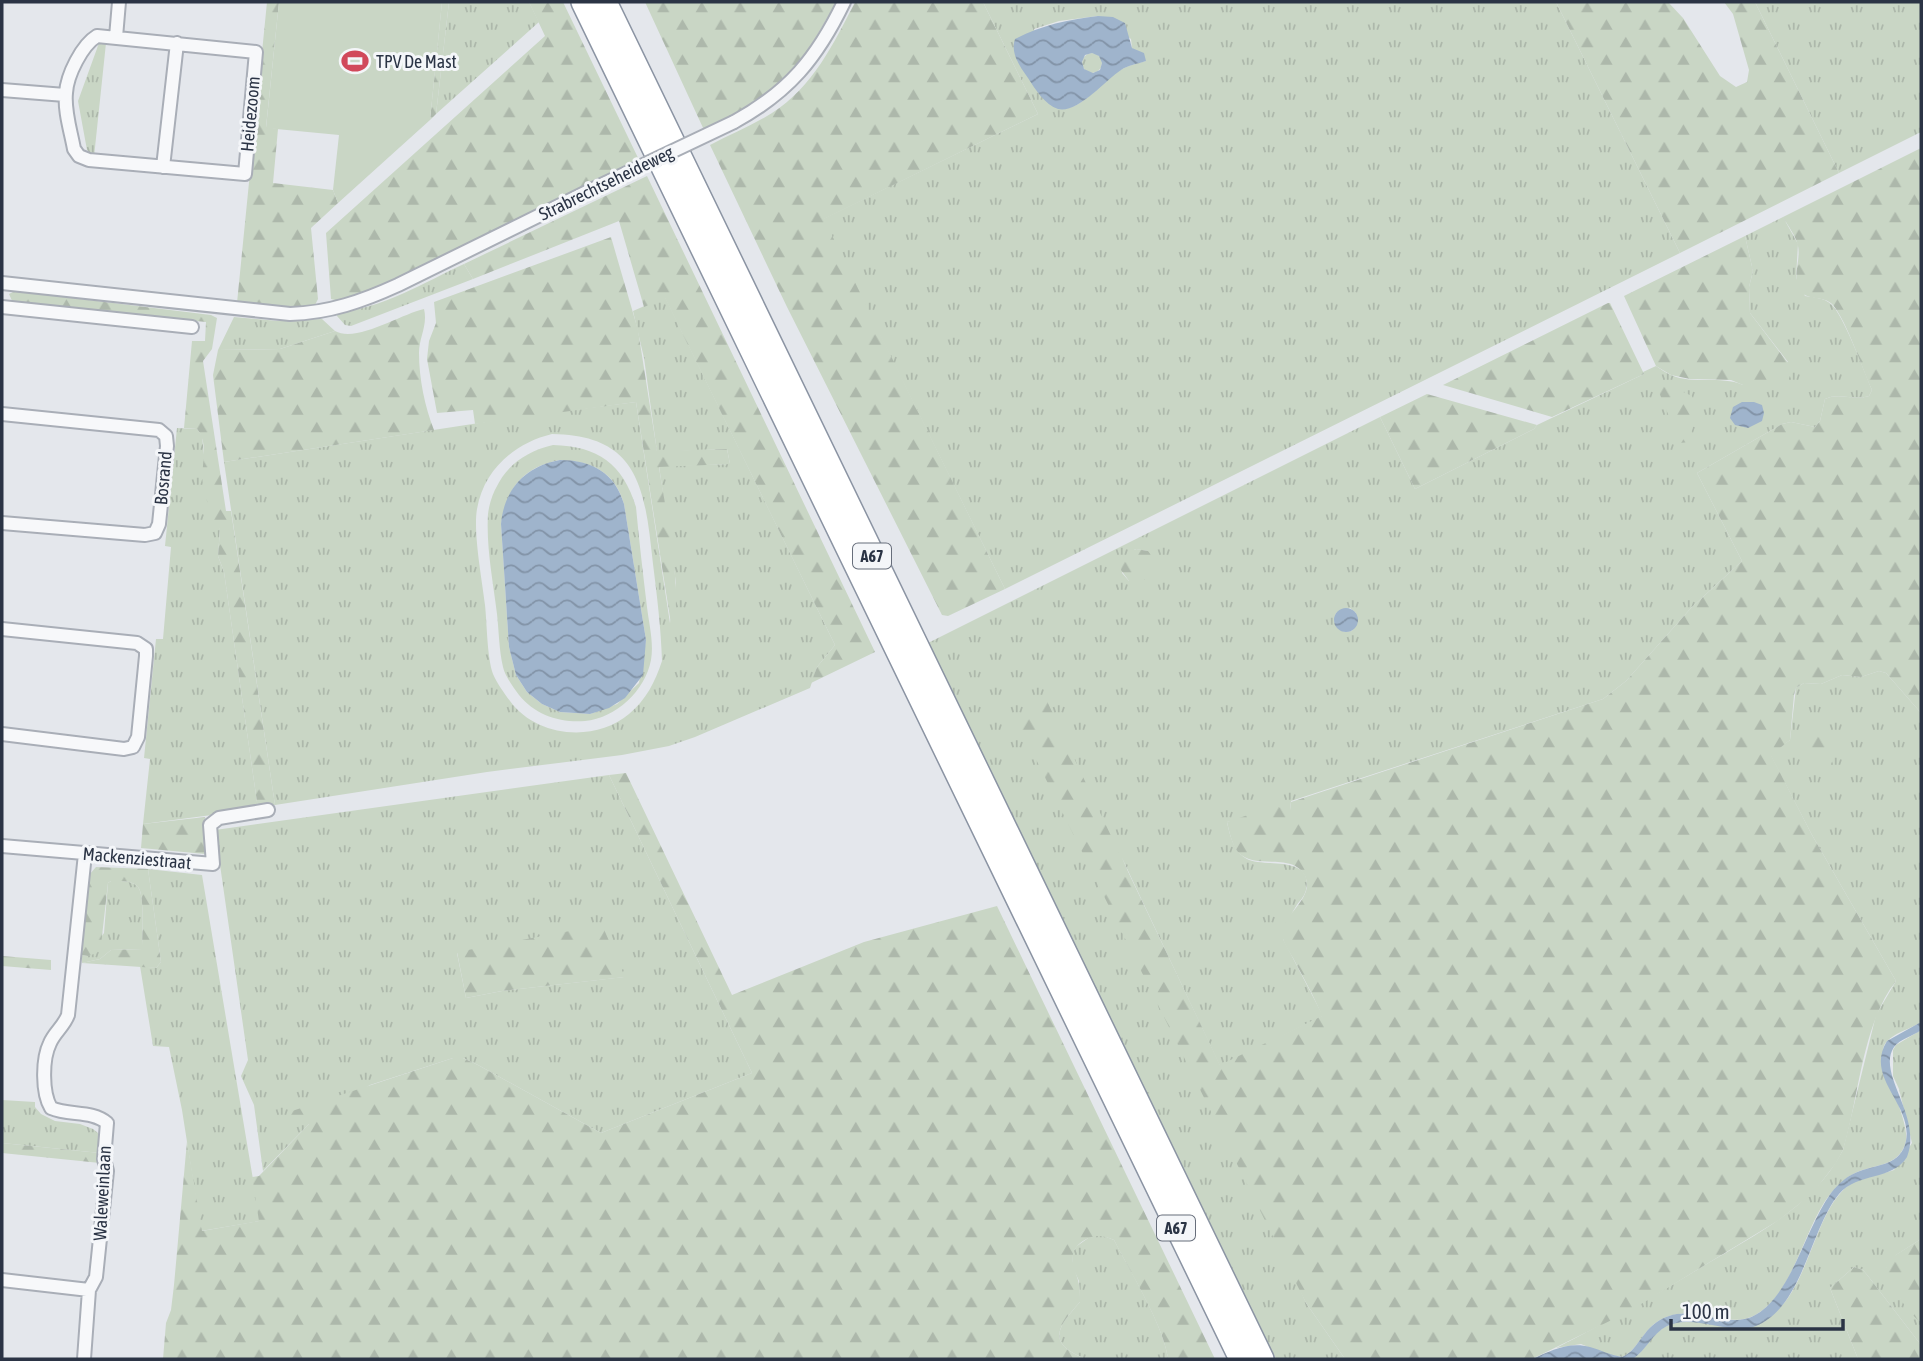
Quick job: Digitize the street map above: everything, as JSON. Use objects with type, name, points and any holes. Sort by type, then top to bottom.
[{"type":"highway","name":"A67","points":[[583,2],[1241,1359]]},
{"type":"highway","name":"A67","points":[[605,2],[1262,1359]]},
{"type":"street","points":[[116,37],[119,2]]},
{"type":"street","name":"Strabrechtseheideweg","points":[[5,284],[290,314],[325,312],[366,300],[734,122],[769,101],[808,63],[832,28],[845,2]]},
{"type":"street","name":"Heidezoom","points":[[97,36],[177,44],[256,52],[244,174],[89,160],[79,156],[74,149],[65,95],[85,43],[97,36]]},
{"type":"street","points":[[163,167],[177,44]]},
{"type":"street","points":[[2,90],[65,95]]},
{"type":"street","points":[[5,284],[4,308],[191,327]]},
{"type":"street","name":"Bosrand","points":[[2,414],[159,430],[166,436],[167,446],[159,524],[155,533],[145,536],[2,523]]},
{"type":"street","points":[[2,629],[137,643],[146,649],[138,737],[133,747],[2,734]]},
{"type":"street","name":"Mackenziestraat","points":[[2,846],[213,864],[210,825],[219,818],[268,810]]},
{"type":"street","name":"Waleweinlaan","points":[[84,1359],[89,1290],[96,1277],[107,1171],[104,1158],[107,1123],[99,1116],[61,1112],[51,1108],[43,1090],[50,1041],[64,1026],[68,1015],[85,853]]},
{"type":"street","points":[[2,1280],[89,1290]]},
{"type":"green space","points":[[267,2],[279,2],[266,127],[278,129],[273,183],[333,190],[338,203],[311,228],[318,299],[314,307],[285,308],[237,303]]},
{"type":"green space","name":"TPV De Mast","points":[[279,2],[442,2],[430,120],[338,203],[333,190],[339,135],[266,128]]},
{"type":"green space","points":[[442,2],[449,2],[436,114],[430,120]]},
{"type":"green space","points":[[449,2],[529,2],[539,22],[436,114]]},
{"type":"green space","points":[[529,2],[563,2],[640,162],[382,288],[339,301],[331,299],[326,233],[545,36]]},
{"type":"green space","points":[[645,2],[836,2],[801,59],[774,90],[749,107],[704,130]]},
{"type":"green space","points":[[855,2],[983,2],[1038,114],[824,219],[1005,589],[948,616],[942,615],[787,307],[710,145],[772,113],[799,90],[821,63]]},
{"type":"green space","points":[[983,2],[1556,2],[1680,253],[1005,589],[823,219],[1038,114]],"holes":[[[1098,16],[1131,39],[1132,48],[1146,61],[1116,73],[1077,105],[1058,109],[1034,29],[1059,21]]]},
{"type":"green space","points":[[1556,2],[1668,2],[1683,18],[1720,76],[1736,87],[1747,82],[1749,70],[1733,14],[1724,2],[1755,2],[1839,173],[1680,253]]},
{"type":"green space","points":[[1755,2],[1921,2],[1921,132],[1839,173]]},
{"type":"green space","points":[[99,43],[106,43],[94,157],[87,150],[78,101]]},
{"type":"green space","points":[[1092,53],[1099,56],[1102,63],[1099,70],[1092,73],[1085,70],[1082,63],[1085,56]]},
{"type":"green space","points":[[1921,148],[1921,713],[1886,673],[1879,671],[1861,677],[1842,675],[1821,684],[1804,683],[1796,688],[1794,695],[1790,740],[1771,755],[1812,835],[1896,981],[1885,998],[1869,1040],[1843,1150],[1813,1193],[1779,1220],[1628,1312],[1532,1359],[1345,1359],[1306,1303],[1020,727],[1025,706],[1045,697],[1220,1065],[1322,1016],[1283,939],[1286,922],[1306,893],[1305,876],[1292,864],[1245,857],[1234,846],[1227,822],[1275,806],[1290,810],[1291,802],[1603,699],[1626,681],[1691,608],[1742,561],[1697,473],[1782,424],[1791,422],[1815,427],[1820,421],[1825,399],[1836,396],[1869,396],[1872,390],[1849,334],[1833,305],[1825,300],[1806,296],[1799,290],[1796,280],[1798,246],[1783,217]]},
{"type":"green space","points":[[647,176],[875,652],[811,683],[817,667],[835,645],[665,298],[644,307],[619,221],[473,279],[464,264]]},
{"type":"green space","points":[[1783,217],[1798,244],[1796,278],[1805,296],[1825,300],[1836,310],[1848,331],[1872,390],[1869,396],[1836,396],[1825,399],[1820,421],[1815,427],[1791,422],[1782,424],[1697,473],[1742,561],[1691,608],[1626,681],[1603,699],[1291,801],[1290,810],[1227,822],[1233,843],[1247,859],[1295,867],[1302,871],[1306,879],[1305,893],[1291,915],[1283,939],[1323,1016],[1220,1066],[1122,858],[1306,1303],[1345,1359],[1276,1359],[928,643],[1380,417],[1415,489],[1656,366],[1680,378],[1743,385],[1788,362],[1750,313],[1749,287],[1753,271],[1745,236]],"holes":[[[1135,549],[1148,551],[1129,581],[1122,573]],[[1350,608],[1356,613],[1352,631],[1344,632],[1334,621],[1336,613]]]},
{"type":"green space","points":[[1745,236],[1753,271],[1749,287],[1750,313],[1788,363],[1791,373],[1788,381],[1773,387],[1743,385],[1731,380],[1690,379],[1671,375],[1656,366],[1624,296]]},
{"type":"green space","points":[[611,237],[638,330],[657,451],[727,449],[730,464],[659,467],[675,573],[675,613],[671,624],[636,402],[475,424],[473,410],[437,413],[427,359],[429,341],[436,323],[434,302]]},
{"type":"green space","points":[[464,264],[473,279],[351,326],[345,325],[337,316],[338,312],[386,300]]},
{"type":"green space","points":[[15,291],[211,315],[217,318],[212,349],[203,361],[226,511],[231,511],[275,805],[258,809],[224,572],[218,556],[220,529],[214,524],[204,490],[204,449],[201,435],[197,429],[184,428],[192,341],[205,341],[206,322],[13,303],[9,294]]},
{"type":"green space","points":[[665,297],[835,645],[817,667],[810,688],[669,746],[275,805],[224,462],[525,416],[636,402],[670,623],[676,583],[659,466],[730,464],[727,449],[657,452],[644,358],[633,311]],"holes":[[[552,434],[582,437],[604,445],[621,457],[633,472],[641,491],[650,538],[662,661],[649,690],[629,714],[600,729],[567,732],[550,729],[521,713],[493,674],[488,649],[476,519],[486,482],[503,460],[514,451]]]},
{"type":"green space","points":[[1608,303],[1644,374],[1552,417],[1443,385]]},
{"type":"green space","points":[[424,309],[425,320],[419,353],[420,373],[434,430],[224,462],[213,375],[218,350],[280,349],[335,331],[344,334],[367,331]]},
{"type":"green space","points":[[234,317],[278,321],[322,319],[335,331],[280,349],[218,350]]},
{"type":"green space","points":[[1656,385],[1668,385],[1692,396],[1694,419],[1689,442],[1680,443]]},
{"type":"green space","points":[[1427,394],[1537,425],[1534,429],[1415,489],[1380,417]]},
{"type":"green space","points":[[177,428],[197,429],[202,436],[205,464],[203,483],[220,529],[218,556],[224,572],[258,809],[143,824],[150,759],[144,758],[156,639],[163,639],[171,547],[165,546]]},
{"type":"green space","points":[[553,445],[569,446],[583,449],[606,460],[624,479],[636,507],[652,640],[651,660],[643,682],[627,701],[608,715],[585,721],[557,719],[540,713],[525,702],[504,670],[501,654],[489,551],[489,508],[495,491],[512,465]],"holes":[[[572,461],[601,470],[620,493],[646,640],[639,683],[617,704],[590,714],[560,712],[542,704],[527,692],[516,675],[509,647],[501,524],[504,511],[513,490],[527,474],[547,463]]]},
{"type":"green space","points":[[1136,549],[1148,551],[1157,561],[1148,578],[1129,581],[1121,570],[1123,559]]},
{"type":"green space","points":[[1879,671],[1886,673],[1921,713],[1921,1022],[1892,1037],[1885,1044],[1883,1052],[1906,1131],[1903,1149],[1892,1160],[1851,1175],[1831,1193],[1821,1207],[1781,1290],[1770,1304],[1757,1314],[1736,1320],[1691,1314],[1669,1316],[1653,1325],[1633,1349],[1622,1357],[1605,1354],[1581,1344],[1556,1348],[1653,1296],[1785,1215],[1817,1186],[1843,1150],[1876,1015],[1896,981],[1812,835],[1770,754],[1790,740],[1796,688],[1804,683],[1821,684],[1842,675],[1861,677]]},
{"type":"green space","points":[[1810,724],[1818,724],[1830,738],[1833,755],[1830,766],[1821,767],[1809,751],[1804,739]]},
{"type":"green space","points":[[626,773],[732,995],[864,942],[997,906],[1215,1359],[1168,1359],[1153,1315],[1114,1240],[1098,1236],[1083,1241],[1073,1254],[1080,1302],[1066,1319],[1059,1334],[1065,1347],[1086,1359],[163,1359],[166,1323],[171,1310],[174,1285],[187,1141],[202,1231],[259,1221],[252,1177],[259,1176],[309,1124],[308,1121],[292,1121],[289,1112],[453,1058],[463,1058],[478,1065],[601,1133],[752,1073],[609,775]]},
{"type":"green space","points":[[609,775],[752,1073],[601,1133],[478,1065],[463,1058],[453,1058],[370,1085],[309,1121],[263,1171],[254,1105],[241,1076],[248,1060],[215,830]],"holes":[[[457,953],[624,977],[502,991],[466,998]]]},
{"type":"green space","points":[[205,817],[209,843],[205,854],[141,848],[143,824]]},
{"type":"green space","points":[[96,867],[148,869],[161,962],[156,968],[82,963],[100,959],[111,950],[142,949],[140,891],[133,883],[111,881],[108,883],[101,945],[97,953],[82,955],[81,941],[89,875]]},
{"type":"green space","points":[[148,869],[202,875],[260,1221],[201,1231],[169,1047],[153,1046],[140,966],[156,968],[161,962]]},
{"type":"green space","points":[[108,883],[133,883],[140,891],[142,949],[111,950],[100,959],[82,963],[82,955],[88,956],[104,933]]},
{"type":"green space","points":[[602,925],[625,977],[502,991],[466,998],[457,952]]},
{"type":"green space","points":[[2,956],[51,960],[51,970],[2,966]]},
{"type":"green space","points":[[1921,1030],[1921,1239],[1896,1255],[1886,1266],[1901,1299],[1921,1322],[1921,1345],[1863,1270],[1854,1267],[1830,1288],[1858,1359],[1633,1359],[1660,1330],[1672,1324],[1698,1322],[1748,1326],[1774,1313],[1786,1301],[1837,1197],[1854,1182],[1894,1170],[1912,1143],[1899,1089],[1893,1076],[1893,1050],[1896,1045]]},
{"type":"green space","points":[[2,1100],[35,1102],[35,1107],[41,1114],[55,1121],[80,1124],[93,1129],[98,1133],[100,1153],[2,1143]]},
{"type":"green space","points":[[2,1143],[100,1153],[100,1163],[2,1153]]},
{"type":"green space","points":[[1091,1236],[1104,1236],[1114,1240],[1153,1315],[1168,1359],[1086,1359],[1073,1353],[1060,1341],[1061,1327],[1080,1302],[1079,1281],[1073,1268],[1072,1253]]},
{"type":"green space","points":[[1921,1239],[1921,1322],[1899,1297],[1888,1274],[1886,1261]]},
{"type":"green space","points":[[1854,1267],[1863,1270],[1921,1345],[1921,1359],[1858,1359],[1830,1288]]},
{"type":"water","points":[[1098,16],[1113,17],[1125,23],[1132,48],[1144,53],[1146,61],[1121,70],[1074,106],[1058,109],[1041,96],[1022,69],[1015,55],[1015,39],[1065,21]],"holes":[[[1092,53],[1099,56],[1102,63],[1100,70],[1093,73],[1084,69],[1082,62],[1085,55]]]},
{"type":"water","points":[[1742,402],[1762,405],[1762,421],[1748,428],[1735,425],[1730,418],[1733,407]]},
{"type":"water","points":[[560,460],[582,463],[601,470],[620,493],[646,640],[643,675],[625,698],[609,708],[590,714],[560,712],[542,704],[527,692],[516,675],[509,647],[501,524],[503,511],[519,481],[537,468]]},
{"type":"water","points":[[1346,608],[1355,611],[1358,620],[1355,629],[1346,632],[1337,629],[1334,620],[1337,611]]},
{"type":"water","points":[[1921,1022],[1921,1030],[1897,1044],[1890,1058],[1894,1083],[1909,1126],[1907,1157],[1893,1170],[1856,1182],[1839,1194],[1820,1227],[1795,1285],[1772,1316],[1756,1326],[1746,1328],[1688,1322],[1667,1326],[1633,1359],[1532,1359],[1575,1345],[1622,1357],[1633,1349],[1653,1325],[1669,1316],[1691,1314],[1747,1319],[1769,1304],[1780,1291],[1822,1207],[1834,1189],[1860,1171],[1894,1159],[1903,1149],[1906,1128],[1903,1115],[1881,1067],[1882,1054],[1887,1041]]},
{"type":"place","name":"TPV De Mast","points":[[355,61]]}]
